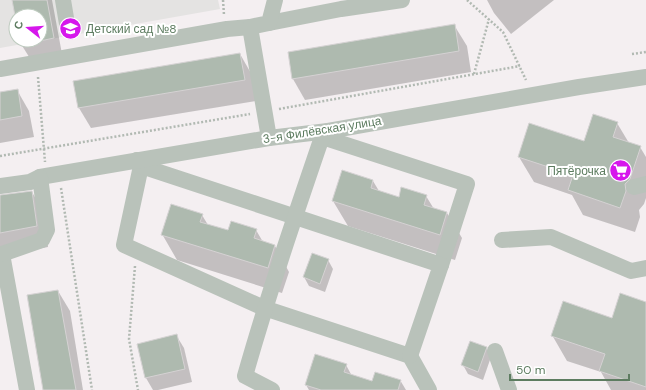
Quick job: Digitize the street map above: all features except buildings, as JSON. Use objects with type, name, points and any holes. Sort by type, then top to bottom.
[{"type":"street","points":[[63,0],[68,24]]},
{"type":"street","points":[[269,23],[275,0]]},
{"type":"street","points":[[0,69],[250,27],[340,5],[402,0]]},
{"type":"street","points":[[250,27],[269,138]]},
{"type":"street","name":"3-я Филёвская улица","points":[[0,186],[30,182],[49,176],[139,163],[269,138],[325,134],[533,95],[646,77]]},
{"type":"street","points":[[272,390],[245,376],[264,308],[325,134],[468,184],[410,356]]},
{"type":"street","points":[[429,390],[410,356],[264,308],[124,245],[139,163],[440,265]]},
{"type":"street","points":[[27,390],[1,254],[42,240],[47,230],[49,176]]},
{"type":"street","points":[[502,240],[551,237],[631,271],[646,268]]},
{"type":"street","points":[[495,351],[509,390]]},
{"type":"path","points":[[467,0],[503,32],[533,95]]},
{"type":"path","points":[[474,74],[489,19]]},
{"type":"path","points":[[632,54],[646,52]]},
{"type":"path","points":[[36,63],[44,148],[92,390]]},
{"type":"path","points":[[0,156],[265,112],[520,66]]},
{"type":"path","points":[[137,250],[129,339],[138,390]]},
{"type":"shaded area","name":"Детский сад №8","points":[[0,0],[218,0],[220,9],[48,39],[48,8],[8,8],[8,47],[0,48]]},
{"type":"place","name":"Детский сад №8","points":[[71,29]]},
{"type":"place","name":"Пятёрочка","points":[[621,171]]}]
